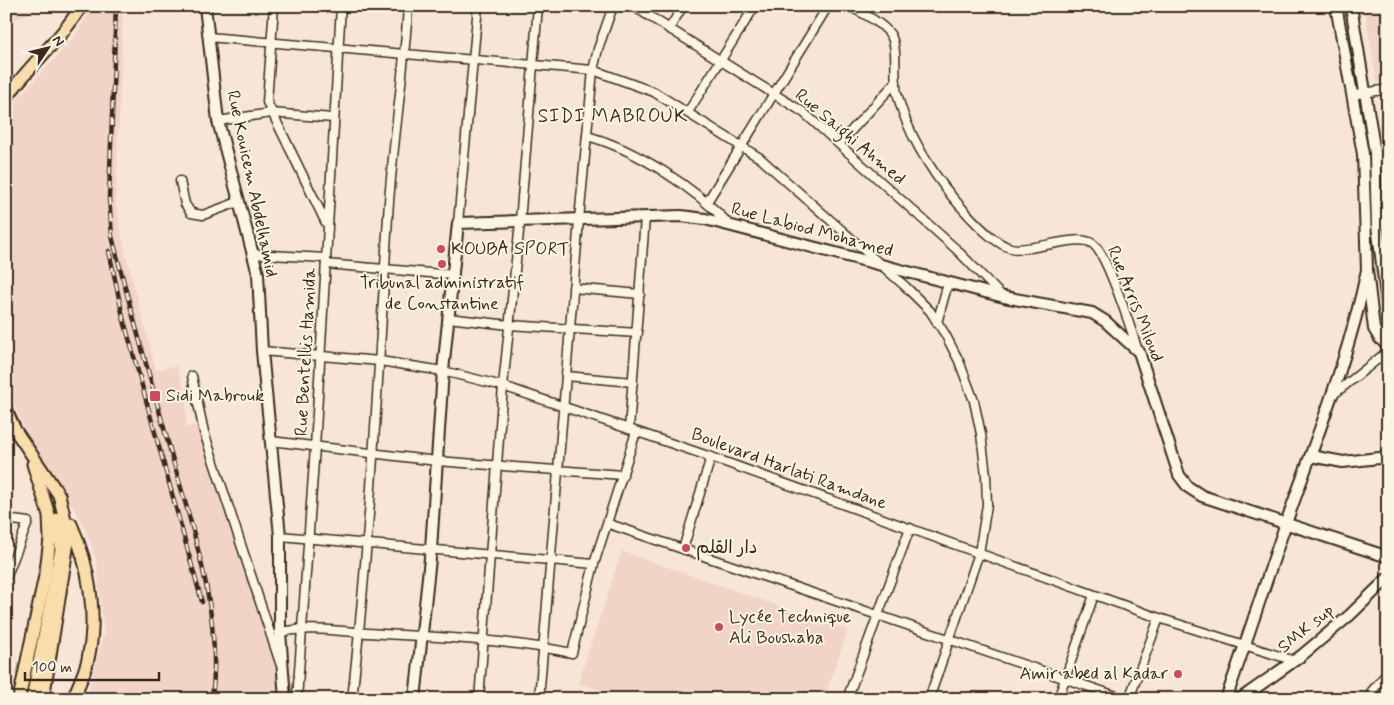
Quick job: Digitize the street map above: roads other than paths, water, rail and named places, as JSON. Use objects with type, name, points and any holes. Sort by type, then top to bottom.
[{"type":"main road","points":[[6,98],[19,78],[70,24],[81,6]]},
{"type":"main road","points":[[6,410],[58,511],[61,528],[60,549],[32,699]]},
{"type":"main road","points":[[28,451],[59,495],[80,542],[90,598],[92,636],[88,662],[73,699]]},
{"type":"main road","points":[[19,699],[46,572],[50,539],[50,515],[28,451]]},
{"type":"main road","points":[[43,699],[69,549],[65,511]]},
{"type":"street","name":"Rue Kouicem Abdelhamid","points":[[205,6],[218,121],[258,274],[262,351],[280,536],[280,632],[285,699]]},
{"type":"street","points":[[274,6],[267,102],[327,223]]},
{"type":"street","name":"Rue Bentellis Hamida","points":[[297,699],[315,447],[341,6]]},
{"type":"street","points":[[352,699],[360,632],[380,362],[388,216],[405,55],[408,6]]},
{"type":"street","points":[[415,699],[431,548],[443,371],[478,6]]},
{"type":"street","points":[[478,699],[503,386],[520,222],[538,6]]},
{"type":"street","points":[[539,699],[552,560],[569,330],[594,70],[598,49],[613,6]]},
{"type":"street","name":"Rue Saighi Ahmed","points":[[633,6],[803,112],[956,249],[1004,298]]},
{"type":"street","points":[[669,28],[683,6]]},
{"type":"street","points":[[688,112],[755,6]]},
{"type":"street","points":[[707,202],[828,6]]},
{"type":"street","name":"Rue Arris Miloud","points":[[849,6],[879,23],[891,35],[894,47],[896,82],[902,109],[935,174],[954,199],[983,229],[1010,248],[1042,247],[1084,240],[1093,244],[1100,253],[1139,352],[1179,475],[1188,487],[1202,496],[1388,557]]},
{"type":"street","points":[[1336,6],[1363,154],[1367,270],[1374,329],[1380,339],[1388,345]]},
{"type":"street","points":[[1351,6],[1375,153],[1377,225],[1388,311]]},
{"type":"street","points":[[208,37],[594,70],[654,92],[742,146],[794,186],[906,286],[937,323],[959,361],[974,401],[981,434],[986,475],[987,505],[979,553],[929,699]]},
{"type":"street","points":[[839,144],[896,82]]},
{"type":"street","points":[[1352,95],[1388,89]]},
{"type":"street","points":[[218,121],[271,113],[333,118]]},
{"type":"street","points":[[587,136],[627,149],[707,202],[731,226]]},
{"type":"street","points":[[180,181],[185,204],[191,213],[203,215],[238,202]]},
{"type":"street","name":"Rue Labiod Mohamed","points":[[458,223],[681,216],[731,226],[1004,298],[1092,313],[1105,321],[1139,352]]},
{"type":"street","points":[[280,632],[301,628],[421,636],[543,647],[572,653],[594,564],[609,524],[623,475],[632,430],[633,382],[645,218]]},
{"type":"street","points":[[1377,225],[1388,222]]},
{"type":"street","points":[[252,254],[453,275]]},
{"type":"street","points":[[1226,699],[1246,646],[1286,524],[1333,395],[1360,303],[1367,270]]},
{"type":"street","points":[[937,323],[948,283]]},
{"type":"street","points":[[573,288],[640,294]]},
{"type":"street","points":[[448,318],[569,330],[638,333]]},
{"type":"street","name":"Boulevard Harlati Ramdane","points":[[262,351],[320,355],[443,371],[503,386],[711,457],[1159,618],[1295,661]]},
{"type":"street","points":[[1333,395],[1388,351]]},
{"type":"street","points":[[192,376],[204,432],[283,674]]},
{"type":"street","points":[[566,376],[633,382]]},
{"type":"street","points":[[271,441],[373,455],[558,468],[623,475]]},
{"type":"street","points":[[1311,456],[1343,462],[1388,457]]},
{"type":"street","points":[[683,549],[711,457]]},
{"type":"street","points":[[6,519],[28,521],[6,578]]},
{"type":"street","points":[[609,524],[1125,699]]},
{"type":"street","points":[[848,699],[910,528]]},
{"type":"street","points":[[280,536],[594,564]]},
{"type":"street","points":[[6,550],[16,550]]},
{"type":"street","name":"SMK sup","points":[[1240,699],[1295,661],[1330,633],[1388,578]]},
{"type":"street","points":[[1058,699],[1094,594]]},
{"type":"street","points":[[1129,699],[1159,618]]},
{"type":"street","points":[[1378,699],[1371,695],[1388,672]]},
{"type":"railway","points":[[116,6],[109,198],[112,236],[142,350],[191,521],[205,580],[213,639],[212,699]]},
{"type":"railway","points":[[109,251],[123,317],[202,602]]},
{"type":"place","name":"KOUBA SPORT","points":[[441,249]]},
{"type":"place","name":"Tribunal administratif de Constantine","points":[[442,264]]},
{"type":"place","name":"Sidi Mabrouk","points":[[155,396]]},
{"type":"place","name":"دار القلم","points":[[686,548]]},
{"type":"place","name":"Lycée Technique Ali Boushaba","points":[[719,627]]},
{"type":"place","name":"Amir abed al Kadar","points":[[1178,674]]},
{"type":"district","name":"SIDI MABROUK","points":[[613,116]]}]
